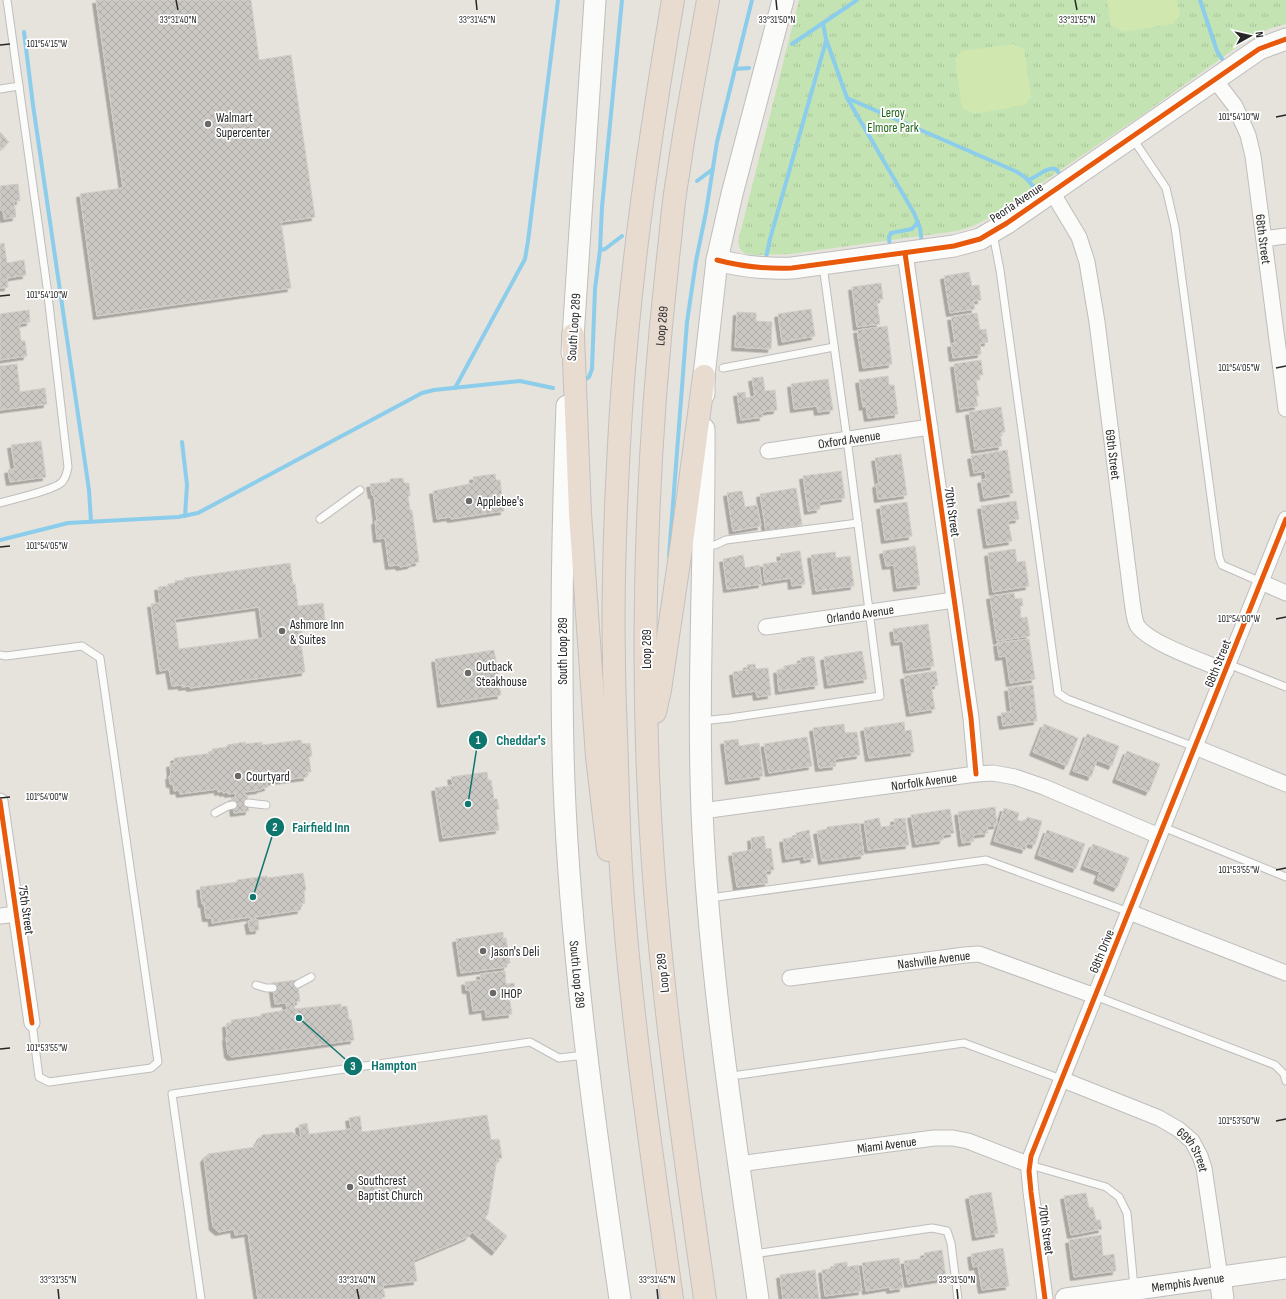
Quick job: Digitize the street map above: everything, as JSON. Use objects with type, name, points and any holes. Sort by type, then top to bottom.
[{"type":"highway","points":[[672,1299],[635,1022],[626,934],[621,869],[614,658],[617,483],[628,326],[642,201],[656,98],[673,0]]},
{"type":"highway","name":"Loop 289","points":[[705,1299],[675,1087],[664,995],[652,848],[647,753],[645,645],[650,458],[664,289],[677,176],[708,0]]},
{"type":"highway","points":[[574,335],[580,513],[598,757],[610,872],[626,934]]},
{"type":"highway","points":[[647,753],[660,690],[682,542],[713,372]]},
{"type":"main road","name":"South Loop 289","points":[[595,0],[574,335],[567,398],[563,515],[562,719],[570,895],[598,1146],[620,1299]]},
{"type":"main road","points":[[758,1299],[722,1042],[711,936],[702,811],[700,721],[704,466],[713,372],[718,260],[732,194],[783,0]]},
{"type":"main road","name":"Peoria Avenue","points":[[718,260],[735,265],[768,269],[792,268],[954,246],[980,239],[1007,223],[1259,49],[1286,39]]},
{"type":"main road","name":"Memphis Avenue","points":[[1066,1299],[1135,1294],[1220,1277],[1286,1268]]},
{"type":"main road","name":"69th Street","points":[[1220,1277],[1224,1299]]},
{"type":"street","name":"68th Street","points":[[1215,80],[1235,106],[1248,135],[1253,156],[1286,409]]},
{"type":"street","name":"69th Street","points":[[1052,192],[1079,237],[1087,262],[1097,322],[1132,601],[1137,625],[1150,637],[1173,649],[1227,667]]},
{"type":"street","points":[[1264,238],[1286,236]]},
{"type":"street","name":"70th Street","points":[[905,253],[971,718],[976,774]]},
{"type":"street","name":"Oxford Avenue","points":[[768,451],[930,427]]},
{"type":"street","name":"68th Street","points":[[1195,747],[1286,519]]},
{"type":"street","points":[[1261,582],[1286,593]]},
{"type":"street","name":"Orlando Avenue","points":[[766,628],[954,600]]},
{"type":"street","points":[[1195,747],[1286,784]]},
{"type":"street","name":"68th Drive","points":[[1030,1165],[1034,1150],[1061,1079],[1195,747]]},
{"type":"street","name":"Norfolk Avenue","points":[[702,811],[976,774],[993,773],[1015,777],[1044,787],[1161,831]]},
{"type":"street","name":"75th Street","points":[[0,801],[32,1023]]},
{"type":"street","points":[[1129,912],[1286,973]]},
{"type":"street","points":[[0,916],[16,914]]},
{"type":"street","name":"Nashville Avenue","points":[[790,978],[979,954],[1095,996]]},
{"type":"street","name":"69th Street","points":[[1061,1079],[1159,1118],[1178,1129],[1192,1141],[1200,1156],[1204,1168],[1220,1277]]},
{"type":"street","name":"Miami Avenue","points":[[739,1164],[941,1138],[954,1138],[968,1141],[1030,1165]]},
{"type":"street","name":"70th Street","points":[[1030,1165],[1029,1171],[1031,1192],[1045,1299]]},
{"type":"lane","points":[[0,503],[54,487],[62,482],[68,467],[47,287],[7,0]]},
{"type":"lane","points":[[0,89],[19,86]]},
{"type":"lane","points":[[1132,137],[1166,188],[1175,227],[1218,557],[1222,565],[1261,582]]},
{"type":"lane","points":[[992,232],[1000,270],[1058,693],[1067,699],[1195,747]]},
{"type":"lane","points":[[700,721],[880,696],[847,439],[822,264]]},
{"type":"lane","points":[[713,372],[834,347]]},
{"type":"lane","points":[[320,519],[360,490]]},
{"type":"lane","points":[[703,545],[715,545],[726,540],[858,523]]},
{"type":"lane","points":[[0,655],[6,656],[82,646],[100,658],[158,1062],[151,1068],[49,1082],[39,1077],[32,1023]]},
{"type":"lane","points":[[1227,667],[1286,687]]},
{"type":"lane","points":[[248,803],[266,805]]},
{"type":"lane","points":[[215,813],[233,805]]},
{"type":"lane","points":[[1161,831],[1286,877]]},
{"type":"lane","points":[[708,898],[986,860],[1129,912]]},
{"type":"lane","points":[[298,984],[301,984],[311,977]]},
{"type":"lane","points":[[256,985],[266,988],[273,988]]},
{"type":"lane","points":[[1095,996],[1275,1065],[1284,1074],[1286,1081]]},
{"type":"lane","points":[[201,1299],[172,1094],[530,1042],[559,1058],[587,1055]]},
{"type":"lane","points":[[740,1075],[964,1043],[1061,1079]]},
{"type":"lane","points":[[1030,1165],[1106,1188],[1119,1198],[1127,1213],[1135,1294]]},
{"type":"lane","points":[[751,1254],[932,1228],[946,1232],[951,1243],[958,1299]]},
{"type":"green space","name":"Leroy Elmore Park","points":[[799,0],[1286,0],[1286,24],[1268,29],[1244,42],[1142,115],[991,217],[973,226],[957,231],[791,254],[748,254],[744,253],[740,249],[738,242]]},
{"type":"green space","points":[[1107,0],[1177,0],[1180,15],[1173,24],[1123,32],[1111,26]]},
{"type":"green space","points":[[1013,44],[1024,49],[1031,97],[1025,105],[974,114],[962,108],[955,59],[962,51]]},
{"type":"building","name":"Walmart Supercenter","points":[[96,0],[251,0],[259,60],[291,55],[315,217],[281,222],[291,288],[97,316],[80,194],[123,188]]},
{"type":"building","points":[[0,132],[9,142],[0,150]]},
{"type":"building","points":[[18,184],[20,201],[14,201],[16,217],[4,219],[3,210],[0,210],[0,186]]},
{"type":"building","points":[[4,243],[7,263],[24,260],[26,275],[7,278],[8,287],[0,288],[0,244]]},
{"type":"building","points":[[969,272],[972,286],[979,285],[981,300],[973,301],[975,309],[950,313],[944,276]]},
{"type":"building","points":[[881,283],[883,299],[877,300],[880,324],[857,327],[852,287]]},
{"type":"building","points":[[811,309],[815,336],[782,342],[778,314]]},
{"type":"building","points":[[29,310],[30,322],[19,324],[21,341],[25,341],[27,356],[0,360],[0,314]]},
{"type":"building","points":[[737,312],[756,313],[756,321],[772,322],[771,349],[735,347]]},
{"type":"building","points":[[977,313],[980,330],[986,329],[988,342],[980,343],[981,354],[953,358],[951,344],[955,343],[951,317]]},
{"type":"building","points":[[887,326],[892,364],[863,368],[857,330]]},
{"type":"building","points":[[981,360],[983,375],[979,375],[980,380],[976,380],[979,396],[976,396],[978,406],[960,409],[954,364]]},
{"type":"building","points":[[17,364],[20,392],[45,388],[47,404],[0,410],[0,366]]},
{"type":"building","points":[[888,376],[889,385],[894,385],[898,414],[868,418],[866,406],[863,407],[859,380]]},
{"type":"building","points":[[763,377],[765,391],[775,390],[777,410],[762,412],[763,417],[741,420],[737,393],[745,392],[746,398],[755,396],[752,378]]},
{"type":"building","points":[[828,379],[833,410],[818,412],[817,406],[794,409],[791,384]]},
{"type":"building","points":[[1001,407],[1005,432],[1000,433],[1002,446],[975,450],[969,412]]},
{"type":"building","points":[[41,441],[46,477],[10,482],[8,470],[15,469],[11,445]]},
{"type":"building","points":[[1007,450],[1013,493],[984,498],[981,480],[986,479],[985,471],[974,473],[971,456]]},
{"type":"building","points":[[901,454],[907,495],[878,499],[876,484],[879,484],[875,458]]},
{"type":"building","points":[[841,471],[845,498],[819,502],[820,509],[808,511],[803,476]]},
{"type":"building","name":"Applebee's","points":[[495,474],[496,480],[500,480],[504,511],[451,519],[450,517],[437,519],[433,491],[474,483],[473,477]]},
{"type":"building","points":[[403,478],[404,483],[409,483],[410,496],[408,496],[410,510],[412,510],[419,562],[400,567],[398,565],[389,566],[385,538],[377,539],[375,521],[377,521],[374,495],[372,495],[370,484],[390,482],[390,479]]},
{"type":"building","points":[[796,488],[802,525],[766,531],[760,494]]},
{"type":"building","points":[[742,491],[745,507],[757,505],[761,526],[733,531],[727,493]]},
{"type":"building","points":[[1016,501],[1019,519],[1008,521],[1012,541],[987,545],[981,506]]},
{"type":"building","points":[[907,502],[912,536],[885,540],[880,506]]},
{"type":"building","points":[[915,546],[920,585],[897,588],[894,565],[886,566],[883,551]]},
{"type":"building","points":[[1015,549],[1017,562],[1025,561],[1029,586],[993,592],[988,553]]},
{"type":"building","points":[[800,551],[805,584],[792,586],[791,578],[765,582],[763,564],[782,561],[780,554]]},
{"type":"building","points":[[835,552],[836,558],[850,556],[854,586],[816,591],[811,555]]},
{"type":"building","points":[[743,555],[745,568],[759,565],[762,584],[727,589],[723,559]]},
{"type":"building","name":"Ashmore Inn & Suites","points":[[290,563],[298,606],[323,603],[325,620],[301,623],[303,641],[301,642],[305,672],[190,688],[190,686],[182,687],[182,685],[172,686],[169,669],[160,671],[151,604],[160,603],[158,587],[168,586],[168,584],[175,583],[175,581],[184,580],[184,578]],"holes":[[[259,607],[263,638],[179,649],[175,619]]]},
{"type":"building","points":[[1014,593],[1015,599],[1022,598],[1023,606],[1020,606],[1021,618],[1027,617],[1030,636],[997,641],[990,596]]},
{"type":"building","points":[[928,624],[934,666],[907,670],[903,641],[895,642],[893,629]]},
{"type":"building","points":[[1029,639],[1035,679],[1010,683],[1006,656],[999,657],[997,643]]},
{"type":"building","name":"Outback Steakhouse","points":[[494,650],[501,695],[441,704],[435,659]]},
{"type":"building","points":[[862,651],[867,679],[828,685],[824,657]]},
{"type":"building","points":[[814,656],[818,685],[779,691],[777,670],[784,669],[784,666],[801,663],[801,658]]},
{"type":"building","points":[[755,664],[756,669],[768,668],[771,695],[757,697],[756,691],[736,694],[733,672],[747,670],[747,665]]},
{"type":"building","points":[[936,671],[938,685],[931,686],[935,709],[910,713],[904,676]]},
{"type":"building","points":[[1033,685],[1037,721],[1003,726],[1001,713],[1011,712],[1008,688]]},
{"type":"building","points":[[904,722],[905,731],[911,730],[914,752],[869,758],[864,728]]},
{"type":"building","points":[[844,724],[845,733],[857,732],[860,755],[835,759],[836,766],[819,768],[813,728]]},
{"type":"building","points":[[1044,724],[1078,738],[1067,766],[1033,752]]},
{"type":"building","points":[[1087,734],[1119,746],[1112,766],[1097,760],[1091,777],[1073,771]]},
{"type":"building","points":[[807,737],[812,766],[769,773],[764,744]]},
{"type":"building","points":[[738,739],[739,746],[759,743],[763,776],[729,781],[724,741]]},
{"type":"building","name":"Courtyard","points":[[301,740],[302,744],[310,743],[312,756],[309,757],[311,772],[306,772],[307,777],[267,782],[268,787],[260,790],[244,792],[245,796],[247,795],[249,811],[234,813],[232,798],[236,797],[235,793],[228,794],[228,792],[223,793],[223,791],[218,792],[218,789],[180,794],[179,790],[174,791],[173,784],[170,784],[170,764],[175,763],[174,758],[213,753],[212,749],[245,742],[246,744],[262,742],[262,745]]},
{"type":"building","points":[[1127,751],[1160,764],[1149,792],[1116,779]]},
{"type":"building","points":[[487,772],[488,780],[491,780],[494,799],[497,799],[499,809],[496,810],[499,830],[443,838],[435,788],[453,785],[451,777]]},
{"type":"building","points":[[995,807],[997,825],[987,826],[988,833],[973,835],[974,841],[962,843],[958,812]]},
{"type":"building","points":[[1004,808],[1019,813],[1017,820],[1025,822],[1027,817],[1042,821],[1035,845],[1027,843],[1025,850],[994,841]]},
{"type":"building","points":[[950,809],[954,833],[943,835],[943,840],[916,844],[911,815]]},
{"type":"building","points":[[879,818],[881,827],[895,825],[894,819],[905,818],[909,845],[868,850],[864,821]]},
{"type":"building","points":[[859,823],[864,855],[822,861],[817,831],[827,829],[827,827]]},
{"type":"building","points":[[809,830],[814,858],[804,860],[804,856],[786,859],[783,839],[797,837],[796,833]]},
{"type":"building","points":[[1047,830],[1085,844],[1076,869],[1038,855]]},
{"type":"building","points":[[764,836],[766,849],[771,848],[774,870],[766,871],[768,883],[737,887],[732,853],[752,850],[751,838]]},
{"type":"building","points":[[1093,844],[1129,858],[1117,888],[1097,880],[1100,872],[1084,866]]},
{"type":"building","points":[[303,873],[306,890],[304,891],[305,903],[300,904],[301,910],[255,917],[255,920],[258,920],[259,930],[250,931],[248,921],[251,921],[250,917],[212,923],[212,918],[206,918],[204,904],[202,904],[200,887],[237,882],[237,880]]},
{"type":"building","name":"Jason's Deli","points":[[503,932],[503,938],[506,938],[510,963],[507,964],[507,967],[461,973],[456,939]]},
{"type":"building","name":"IHOP","points":[[505,971],[506,984],[514,983],[516,995],[509,996],[512,1014],[486,1017],[485,1009],[473,1011],[470,990],[466,990],[465,982],[481,980],[480,974]]},
{"type":"building","points":[[297,980],[300,1001],[294,1002],[295,1009],[341,1004],[341,1007],[347,1006],[349,1020],[351,1019],[354,1040],[231,1057],[228,1054],[226,1024],[232,1023],[231,1020],[261,1016],[261,1014],[287,1010],[286,1003],[275,1004],[272,983]]},
{"type":"building","name":"Southcrest Baptist Church","points":[[487,1115],[491,1140],[499,1139],[502,1158],[497,1159],[488,1214],[485,1218],[507,1236],[495,1252],[472,1232],[468,1237],[414,1260],[417,1281],[383,1285],[385,1297],[369,1299],[258,1299],[248,1233],[235,1235],[234,1229],[219,1232],[213,1227],[204,1159],[208,1154],[255,1147],[262,1135],[292,1132],[301,1139],[299,1125],[307,1123],[309,1134],[351,1129],[349,1118],[360,1116],[362,1132]]},
{"type":"building","points":[[991,1192],[998,1233],[976,1237],[969,1196]]},
{"type":"building","points":[[1086,1193],[1089,1208],[1093,1207],[1096,1220],[1100,1220],[1102,1229],[1071,1235],[1064,1196]]},
{"type":"building","points":[[1101,1235],[1103,1256],[1114,1254],[1116,1271],[1074,1277],[1069,1240]]},
{"type":"building","points":[[1003,1248],[1009,1286],[982,1290],[978,1266],[973,1267],[971,1254]]},
{"type":"building","points":[[942,1250],[946,1278],[908,1284],[904,1261],[925,1258],[924,1253]]},
{"type":"building","points":[[899,1258],[903,1288],[890,1290],[890,1287],[866,1291],[862,1263]]},
{"type":"building","points":[[847,1262],[847,1267],[858,1265],[862,1291],[825,1296],[822,1270],[835,1268],[834,1264]]},
{"type":"building","points":[[815,1270],[819,1299],[783,1299],[780,1275]]},
{"type":"waterway","points":[[455,388],[525,259],[558,0]]},
{"type":"waterway","points":[[600,250],[602,207],[622,0]]},
{"type":"waterway","points":[[669,556],[687,322],[696,261],[706,212],[717,142],[752,0]]},
{"type":"waterway","points":[[792,44],[857,0]]},
{"type":"waterway","points":[[1200,0],[1217,51],[1226,65]]},
{"type":"waterway","points":[[823,23],[826,39],[847,98],[914,213],[920,228],[922,244]]},
{"type":"waterway","points":[[24,32],[33,105],[89,490],[91,522]]},
{"type":"waterway","points":[[765,262],[770,239],[826,41]]},
{"type":"waterway","points":[[735,69],[749,68]]},
{"type":"waterway","points":[[847,98],[1015,171],[1023,176],[1038,194]]},
{"type":"waterway","points":[[697,181],[713,169]]},
{"type":"waterway","points":[[1028,180],[1048,169],[1056,169],[1062,177]]},
{"type":"waterway","points":[[890,248],[889,237],[891,233],[912,229],[918,222]]},
{"type":"waterway","points":[[584,380],[589,377],[592,369],[595,289],[600,250],[605,249],[622,236]]},
{"type":"waterway","points":[[0,540],[68,523],[178,517],[198,513],[422,393],[434,390],[520,381],[553,388]]},
{"type":"waterway","points":[[182,442],[187,485],[185,516]]},
{"type":"cycle path","points":[[717,260],[754,267],[792,268],[954,246],[980,239],[1007,223],[1259,49],[1286,39]]},
{"type":"cycle path","points":[[905,253],[971,718],[976,774]]},
{"type":"cycle path","points":[[1045,1299],[1031,1192],[1029,1171],[1031,1156],[1286,519]]},
{"type":"cycle path","points":[[0,801],[32,1023]]},
{"type":"place","name":"Walmart Supercenter","points":[[208,124]]},
{"type":"place","name":"Applebee's","points":[[469,501]]},
{"type":"place","name":"Ashmore Inn & Suites","points":[[282,631]]},
{"type":"place","name":"Outback Steakhouse","points":[[468,673]]},
{"type":"place","name":"Courtyard","points":[[238,776]]},
{"type":"place","name":"Cheddar's","points":[[468,804]]},
{"type":"place","name":"Fairfield Inn","points":[[253,897]]},
{"type":"place","name":"Jason's Deli","points":[[483,951]]},
{"type":"place","name":"IHOP","points":[[493,993]]},
{"type":"place","name":"Hampton","points":[[299,1018]]},
{"type":"place","name":"Southcrest Baptist Church","points":[[350,1187]]}]
